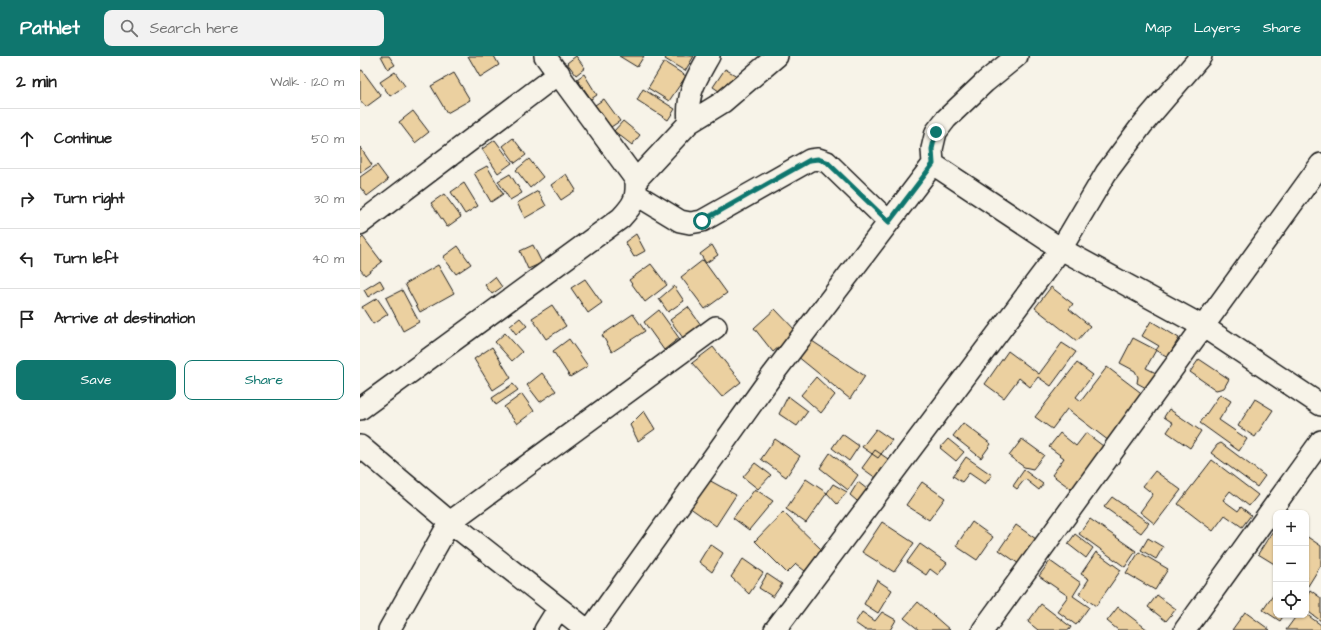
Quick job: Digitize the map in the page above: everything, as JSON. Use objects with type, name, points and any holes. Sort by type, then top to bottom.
[{"type":"street","points":[[545,56],[559,73],[636,188],[680,221],[690,223],[702,221],[810,160],[818,159],[827,162],[889,222]]},
{"type":"street","points":[[689,123],[687,107],[689,95],[709,56]]},
{"type":"street","points":[[360,408],[621,218],[631,208],[636,188],[689,123],[723,102],[777,56]]},
{"type":"street","points":[[360,446],[450,522],[558,609],[589,630],[768,381],[933,164],[932,149],[936,132],[946,119],[985,82],[1017,56]]},
{"type":"street","points":[[775,630],[1061,250],[1106,173],[1142,125],[1201,56]]},
{"type":"street","points":[[360,224],[559,73]]},
{"type":"street","points":[[933,164],[1061,250],[1204,327],[1321,405]]},
{"type":"street","points":[[983,630],[1321,164]]},
{"type":"street","points":[[389,630],[450,522],[716,327]]},
{"type":"street","points":[[1185,630],[1321,441]]},
{"type":"street","points":[[545,630],[558,609]]},
{"type":"building","points":[[381,56],[389,56],[395,65],[388,69]]},
{"type":"building","points":[[468,56],[494,56],[499,65],[480,77]]},
{"type":"building","points":[[576,56],[585,68],[576,75],[567,63]]},
{"type":"building","points":[[619,56],[644,56],[637,67]]},
{"type":"building","points":[[667,56],[694,56],[685,71],[665,59]]},
{"type":"building","points":[[664,62],[686,76],[669,101],[648,88]]},
{"type":"building","points":[[725,69],[737,76],[725,95],[713,87]]},
{"type":"building","points":[[362,70],[381,96],[366,107],[360,100],[360,71]]},
{"type":"building","points":[[395,72],[405,86],[390,96],[380,82]]},
{"type":"building","points":[[454,73],[470,100],[447,113],[431,86]]},
{"type":"building","points":[[584,74],[597,95],[591,99],[577,79]]},
{"type":"building","points":[[643,89],[675,109],[668,120],[637,100]]},
{"type":"building","points":[[604,99],[620,121],[611,127],[595,105]]},
{"type":"building","points":[[413,111],[429,132],[415,143],[399,122]]},
{"type":"building","points":[[623,121],[640,135],[632,145],[614,131]]},
{"type":"building","points":[[513,138],[526,155],[515,163],[503,146]]},
{"type":"building","points":[[495,140],[512,163],[498,173],[482,149]]},
{"type":"building","points":[[360,147],[372,165],[360,173]]},
{"type":"building","points":[[529,159],[543,177],[530,188],[516,170]]},
{"type":"building","points":[[377,165],[388,180],[367,196],[360,187],[360,177]]},
{"type":"building","points":[[487,166],[503,194],[491,202],[474,173]]},
{"type":"building","points":[[510,174],[522,193],[510,200],[498,181]]},
{"type":"building","points":[[566,174],[576,190],[561,200],[551,185]]},
{"type":"building","points":[[464,183],[478,206],[465,214],[451,192]]},
{"type":"building","points":[[538,191],[546,206],[525,218],[517,203]]},
{"type":"building","points":[[444,194],[461,217],[447,227],[431,203]]},
{"type":"building","points":[[636,234],[645,251],[634,257],[625,242]]},
{"type":"building","points":[[363,237],[382,262],[365,275],[360,269],[360,240]]},
{"type":"building","points":[[533,245],[542,263],[528,269],[520,251]]},
{"type":"building","points":[[712,245],[718,255],[706,263],[700,254]]},
{"type":"building","points":[[458,246],[471,264],[456,274],[443,257]]},
{"type":"building","points":[[703,260],[727,293],[705,309],[681,277]]},
{"type":"building","points":[[651,264],[667,285],[645,302],[629,280]]},
{"type":"building","points":[[438,265],[454,293],[420,312],[405,284]]},
{"type":"building","points":[[495,277],[502,287],[492,294],[485,285]]},
{"type":"building","points":[[585,279],[602,303],[588,313],[571,288]]},
{"type":"building","points":[[380,280],[384,287],[368,297],[364,290]]},
{"type":"building","points":[[674,286],[684,301],[668,312],[659,299]]},
{"type":"building","points":[[1051,287],[1073,304],[1069,309],[1090,326],[1077,341],[1035,308]]},
{"type":"building","points":[[402,290],[419,322],[403,331],[386,298]]},
{"type":"building","points":[[377,298],[388,314],[373,324],[362,307]]},
{"type":"building","points":[[552,305],[566,326],[546,339],[532,318]]},
{"type":"building","points":[[688,307],[704,329],[686,342],[670,320]]},
{"type":"building","points":[[775,309],[797,332],[773,352],[754,328]]},
{"type":"building","points":[[659,310],[679,338],[664,350],[644,322]]},
{"type":"building","points":[[633,314],[645,331],[612,352],[602,335]]},
{"type":"building","points":[[520,318],[527,326],[516,334],[510,326]]},
{"type":"building","points":[[1151,321],[1179,338],[1168,357],[1156,350],[1159,346],[1142,336]]},
{"type":"building","points":[[505,333],[522,352],[512,361],[495,342]]},
{"type":"building","points":[[1133,338],[1156,350],[1146,368],[1156,373],[1148,389],[1137,383],[1138,377],[1135,371],[1120,363]]},
{"type":"building","points":[[569,339],[588,366],[570,377],[553,351]]},
{"type":"building","points":[[809,339],[865,376],[850,399],[797,356]]},
{"type":"building","points":[[1062,343],[1076,352],[1051,386],[1038,377],[1030,387],[1019,378],[1004,398],[985,384],[1008,351],[1039,374]]},
{"type":"building","points":[[492,347],[511,378],[493,390],[474,359]]},
{"type":"building","points":[[713,347],[741,382],[722,397],[692,363]]},
{"type":"building","points":[[1199,359],[1229,379],[1224,388],[1216,390],[1190,372]]},
{"type":"building","points":[[1077,363],[1093,375],[1076,397],[1081,401],[1107,367],[1144,395],[1109,441],[1067,409],[1052,429],[1035,417]]},
{"type":"building","points":[[542,373],[556,391],[540,402],[527,385]]},
{"type":"building","points":[[816,377],[835,395],[821,413],[801,395]]},
{"type":"building","points":[[513,384],[518,390],[496,405],[492,398]]},
{"type":"building","points":[[522,394],[534,411],[517,424],[504,407]]},
{"type":"building","points":[[1220,394],[1231,401],[1219,420],[1247,439],[1239,451],[1200,423]]},
{"type":"building","points":[[788,396],[808,411],[797,426],[779,414]]},
{"type":"building","points":[[1255,399],[1273,410],[1255,437],[1238,426]]},
{"type":"building","points":[[1169,409],[1201,431],[1190,448],[1167,432],[1173,423],[1164,417]]},
{"type":"building","points":[[644,411],[655,429],[638,441],[630,425]]},
{"type":"building","points":[[963,423],[991,444],[981,458],[953,436]]},
{"type":"building","points":[[876,429],[892,440],[878,458],[862,447]]},
{"type":"building","points":[[1060,433],[1076,446],[1086,433],[1107,449],[1074,491],[1052,475],[1064,458],[1049,447]]},
{"type":"building","points":[[842,434],[859,446],[849,461],[832,448]]},
{"type":"building","points":[[775,439],[800,456],[786,477],[761,459]]},
{"type":"building","points":[[948,439],[964,452],[956,461],[940,448]]},
{"type":"building","points":[[1022,439],[1044,455],[1033,469],[1024,467],[1009,456]]},
{"type":"building","points":[[1221,443],[1265,476],[1257,487],[1211,453],[1217,445]]},
{"type":"building","points":[[875,450],[894,463],[880,481],[862,468]]},
{"type":"building","points":[[830,453],[858,475],[848,490],[820,468]]},
{"type":"building","points":[[966,457],[992,475],[985,484],[969,473],[962,482],[953,476]]},
{"type":"building","points":[[1212,460],[1258,495],[1249,506],[1230,491],[1223,500],[1238,511],[1241,507],[1251,515],[1242,527],[1225,515],[1213,531],[1178,504]]},
{"type":"building","points":[[755,463],[771,475],[758,489],[743,477]]},
{"type":"building","points":[[1024,470],[1043,484],[1039,490],[1025,479],[1017,489],[1013,486]]},
{"type":"building","points":[[1155,471],[1181,490],[1155,524],[1140,512],[1153,494],[1143,486]]},
{"type":"building","points":[[707,479],[736,495],[716,526],[686,505]]},
{"type":"building","points":[[806,479],[827,493],[806,523],[786,509]]},
{"type":"building","points":[[858,482],[872,493],[863,506],[850,495]]},
{"type":"building","points":[[922,482],[945,498],[929,520],[906,505]]},
{"type":"building","points":[[833,484],[847,492],[837,504],[827,493]]},
{"type":"building","points":[[755,489],[773,501],[749,530],[733,518]]},
{"type":"building","points":[[1112,497],[1149,523],[1141,533],[1104,507]]},
{"type":"building","points":[[783,512],[822,550],[805,571],[796,564],[787,573],[755,541]]},
{"type":"building","points":[[1090,519],[1136,551],[1125,567],[1079,534]]},
{"type":"building","points":[[882,522],[914,543],[894,572],[862,552]]},
{"type":"building","points":[[972,522],[993,537],[977,560],[956,546]]},
{"type":"building","points":[[1016,525],[1036,539],[1019,564],[999,550]]},
{"type":"building","points":[[1273,531],[1273,563],[1258,554]]},
{"type":"building","points":[[1075,534],[1093,548],[1086,558],[1068,544]]},
{"type":"building","points":[[1148,538],[1163,547],[1156,559],[1141,550]]},
{"type":"building","points":[[1309,538],[1321,546],[1321,565],[1309,584]]},
{"type":"building","points":[[710,544],[723,553],[712,572],[699,562]]},
{"type":"building","points":[[920,544],[947,563],[938,575],[930,569],[926,575],[907,562]]},
{"type":"building","points":[[1096,552],[1121,570],[1096,606],[1079,594],[1089,579],[1081,574]]},
{"type":"building","points":[[1139,552],[1168,569],[1155,590],[1126,573]]},
{"type":"building","points":[[743,559],[763,573],[749,594],[731,577]]},
{"type":"building","points":[[1050,561],[1081,583],[1073,596],[1089,607],[1076,625],[1057,611],[1068,596],[1039,576]]},
{"type":"building","points":[[767,574],[782,584],[773,597],[759,588]]},
{"type":"building","points":[[877,580],[892,590],[878,613],[864,604]]},
{"type":"building","points":[[1310,590],[1321,598],[1321,621],[1309,612]]},
{"type":"building","points":[[1157,595],[1176,609],[1166,621],[1148,607]]},
{"type":"building","points":[[1273,595],[1273,616],[1263,610]]},
{"type":"building","points":[[918,602],[950,630],[919,630],[904,618]]},
{"type":"building","points":[[1041,604],[1071,627],[1069,630],[1038,630],[1028,622]]},
{"type":"building","points":[[1118,607],[1148,630],[1118,630],[1107,621]]},
{"type":"building","points":[[862,612],[875,621],[882,612],[896,620],[890,630],[865,630],[855,623]]},
{"type":"building","points":[[1245,612],[1270,630],[1232,630]]},
{"type":"building","points":[[1309,616],[1321,625],[1321,630],[1286,630],[1295,618],[1309,618]]},
{"type":"route","points":[[702,221],[721,212],[810,160],[818,159],[827,162],[889,222],[933,164],[932,149],[936,132]]}]
